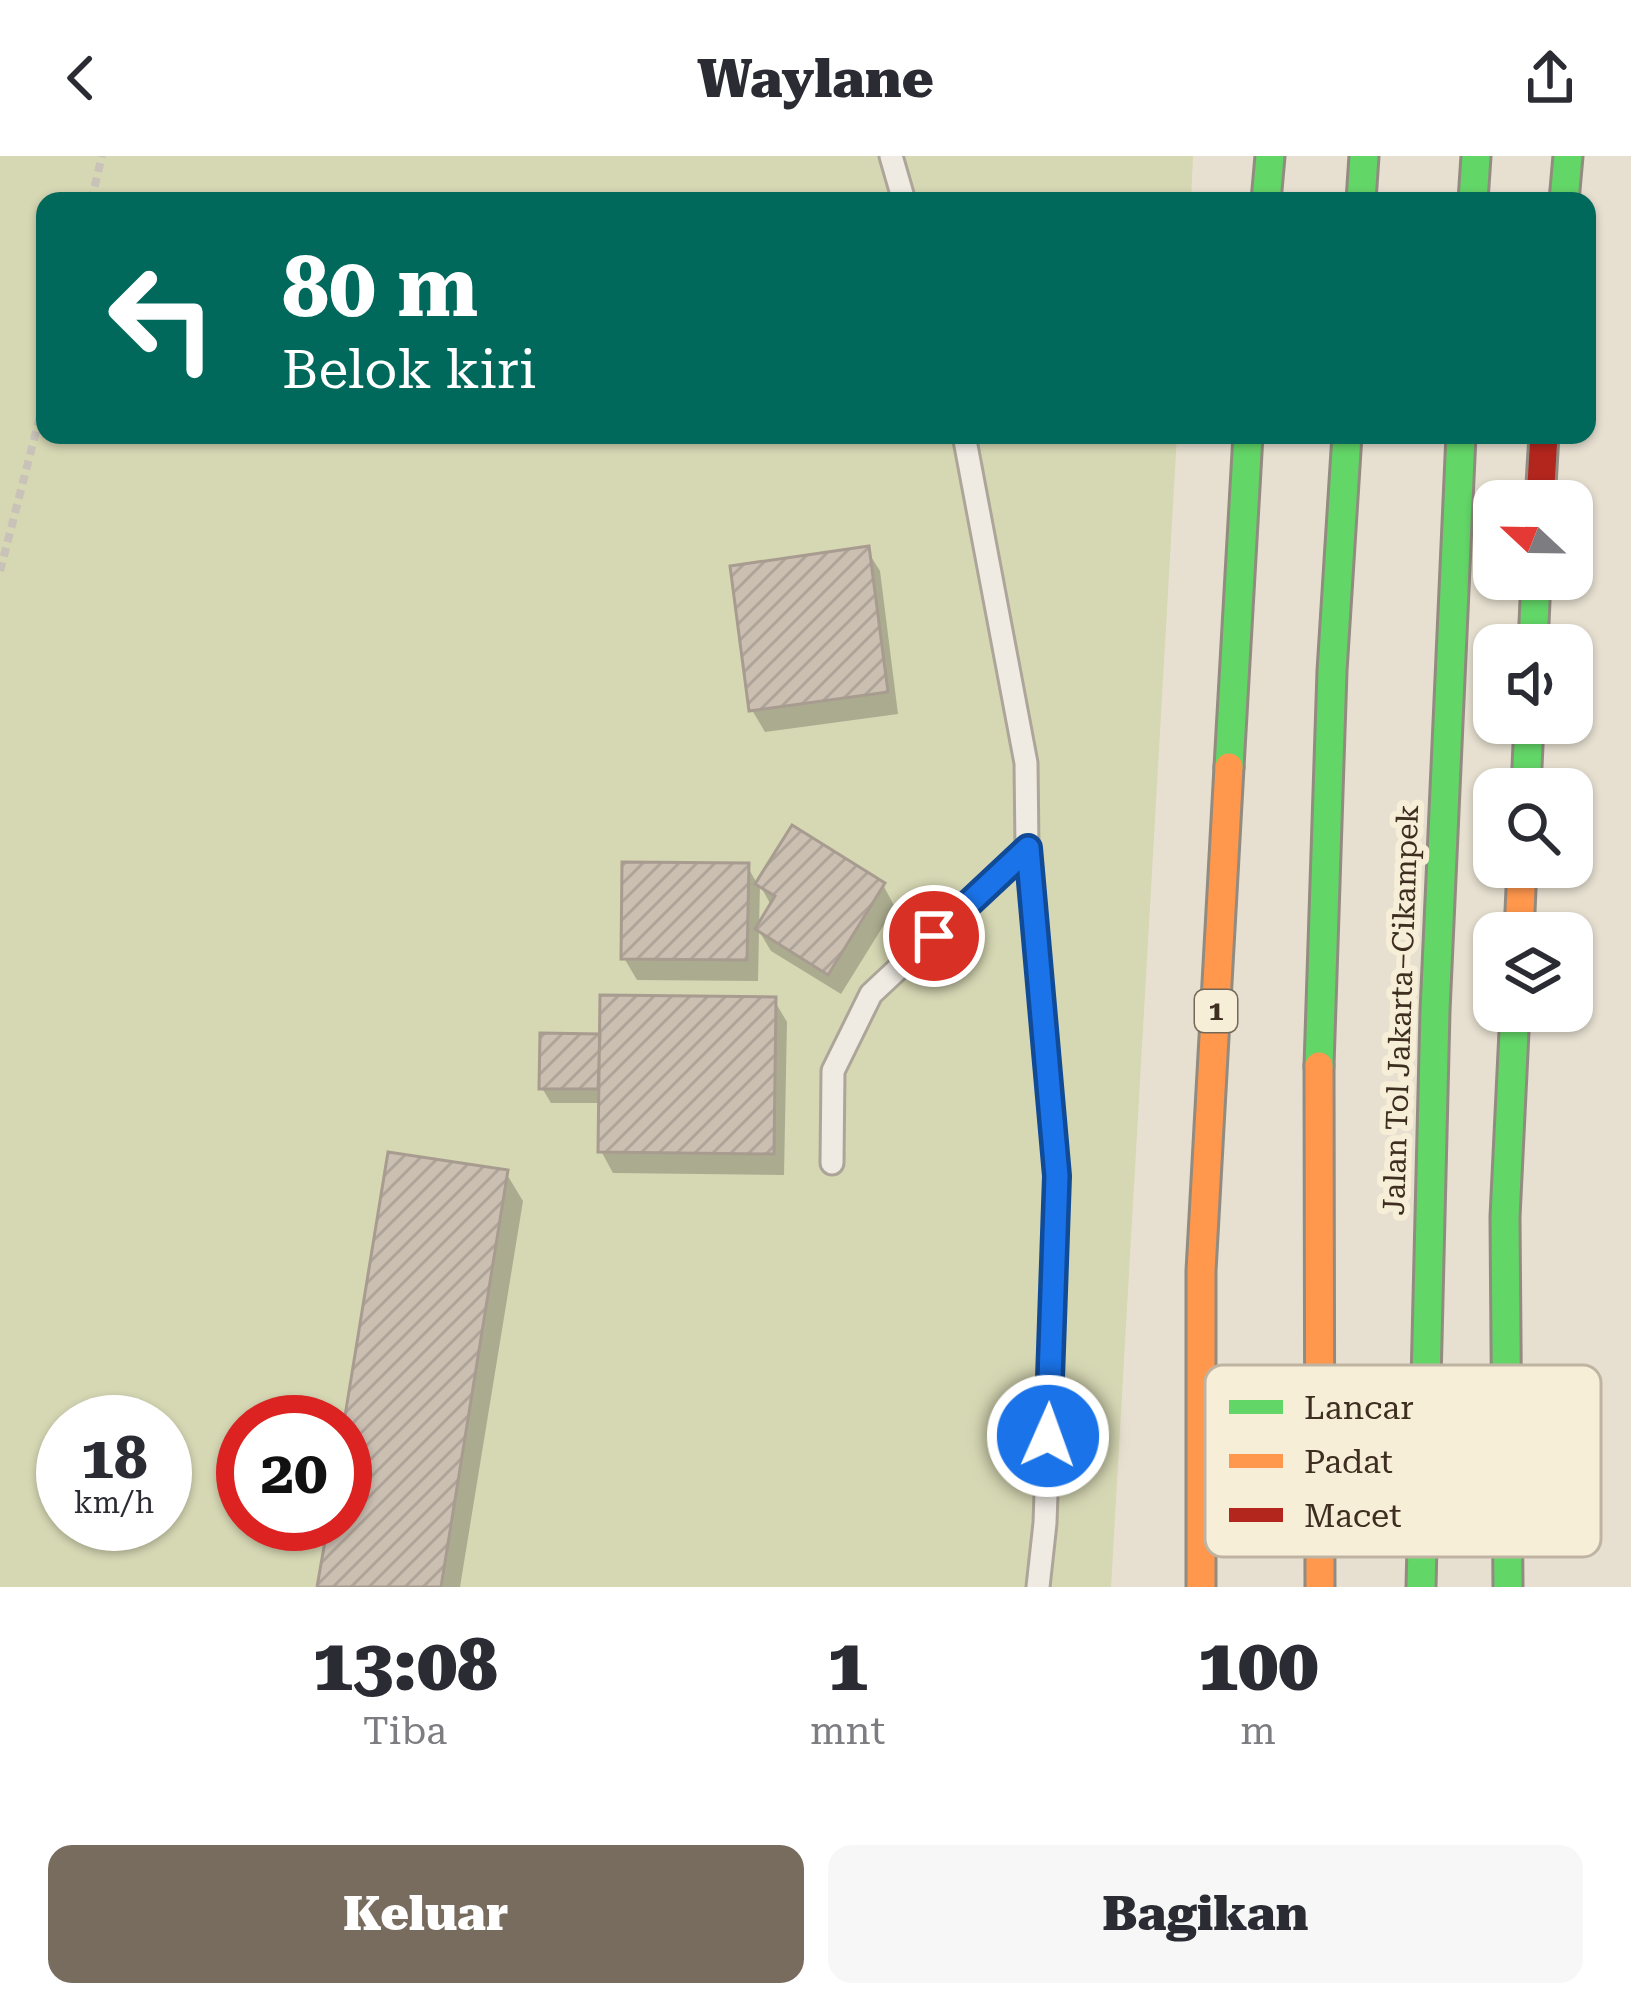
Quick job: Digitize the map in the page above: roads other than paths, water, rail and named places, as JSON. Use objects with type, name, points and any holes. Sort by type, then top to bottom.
[{"type":"highway","points":[[1267,192],[1270,156]]},
{"type":"highway","points":[[1362,192],[1364,156]]},
{"type":"highway","points":[[1473,192],[1475,156]]},
{"type":"highway","points":[[1565,192],[1568,156]]},
{"type":"highway","name":"1","points":[[1201,1587],[1201,1271],[1247,444]]},
{"type":"highway","points":[[1319,1365],[1317,1134],[1332,671],[1346,444]]},
{"type":"highway","name":"Jalan Tol Jakarta–Cikampek","points":[[1424,1365],[1439,841],[1461,444]]},
{"type":"highway","points":[[1541,480],[1543,444]]},
{"type":"highway","points":[[1506,1365],[1505,1217],[1514,1032]]},
{"type":"highway","points":[[1320,1557],[1320,1587]]},
{"type":"highway","name":"Jalan Tol Jakarta–Cikampek","points":[[1421,1557],[1421,1587]]},
{"type":"highway","points":[[1508,1557],[1508,1587]]},
{"type":"lane","points":[[891,156],[901,192]]},
{"type":"lane","points":[[966,444],[1026,763],[1028,848],[1057,1176],[1046,1523],[1038,1587]]},
{"type":"lane","points":[[832,1163],[833,1071],[871,994],[1028,848]]}]
